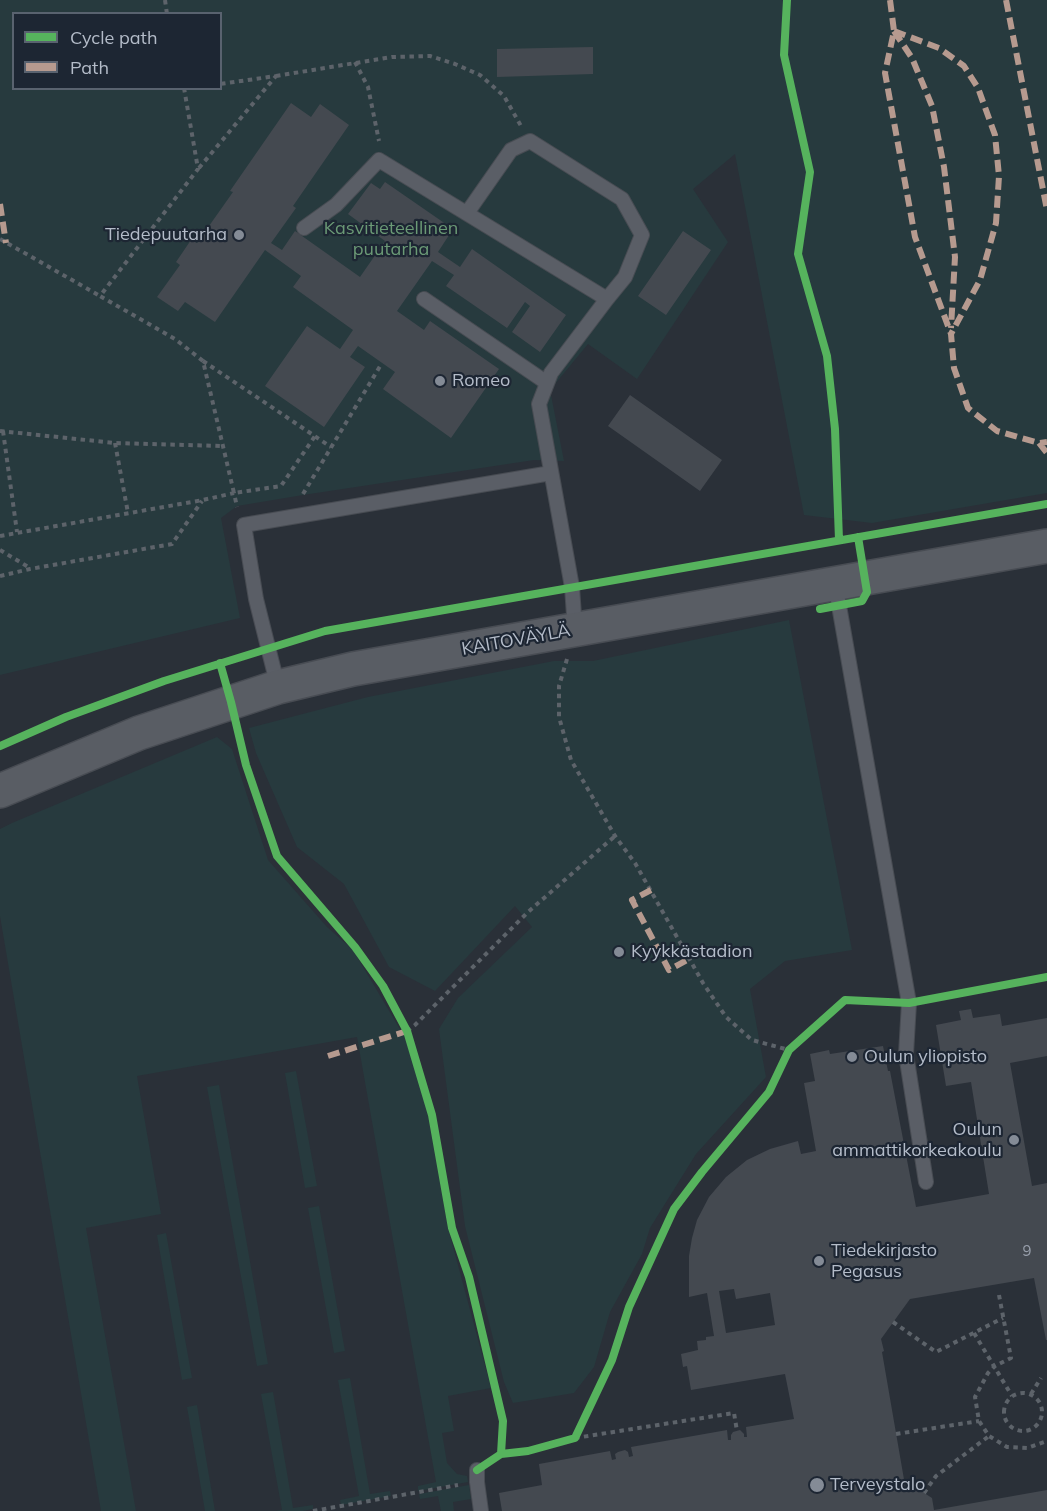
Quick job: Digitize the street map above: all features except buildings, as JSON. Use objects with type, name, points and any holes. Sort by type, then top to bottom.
[{"type":"street","name":"KAITOVÄYLÄ","points":[[0,790],[139,733],[278,687],[353,669],[1047,546]]},
{"type":"lane","points":[[467,213],[511,150],[530,141],[622,199],[642,236],[626,277],[551,373],[539,404],[572,587],[575,630]]},
{"type":"lane","points":[[304,228],[336,205],[379,160],[607,299]]},
{"type":"lane","points":[[424,299],[547,383]]},
{"type":"lane","points":[[278,687],[256,600],[244,525],[551,473]]},
{"type":"lane","points":[[835,584],[909,1003],[906,1054],[926,1182]]},
{"type":"lane","points":[[477,1476],[482,1511]]},
{"type":"path","points":[[222,84],[392,57],[430,56],[480,75],[504,96],[530,141]]},
{"type":"path","points":[[355,62],[368,87],[380,143],[379,160]]},
{"type":"path","points":[[100,296],[198,169],[276,76]]},
{"type":"path","points":[[184,90],[198,169]]},
{"type":"path","points":[[0,239],[175,339],[203,361],[331,447]]},
{"type":"path","points":[[203,361],[237,512]]},
{"type":"path","points":[[292,516],[382,363]]},
{"type":"path","points":[[17,532],[1,431],[115,443],[222,446]]},
{"type":"path","points":[[0,536],[281,486],[315,436]]},
{"type":"path","points":[[115,443],[128,513]]},
{"type":"path","points":[[0,576],[172,544],[202,500]]},
{"type":"path","points":[[0,550],[30,569]]},
{"type":"path","points":[[575,630],[559,686],[559,717],[571,760],[615,836],[635,863],[703,983],[726,1017],[752,1040],[789,1050]]},
{"type":"path","points":[[407,1031],[528,912],[615,836]]},
{"type":"path","points":[[402,1022],[410,1041]]},
{"type":"path","points":[[784,1060],[789,1050],[797,1042]]},
{"type":"path","points":[[999,1295],[1011,1358],[995,1366],[988,1373],[975,1397],[979,1421],[989,1436],[1007,1447],[1027,1448],[1047,1442]]},
{"type":"path","points":[[894,1322],[936,1352],[1003,1318]]},
{"type":"path","points":[[975,1333],[1012,1396]]},
{"type":"path","points":[[1031,1394],[1041,1378]]},
{"type":"path","points":[[1021,1393],[1031,1394],[1045,1409],[1042,1417],[1032,1429],[1024,1432],[1016,1430],[1005,1418],[1006,1402],[1012,1396],[1021,1393]]},
{"type":"path","points":[[565,1441],[734,1413],[736,1431]]},
{"type":"path","points":[[897,1434],[979,1421]]},
{"type":"path","points":[[575,1438],[579,1429]]},
{"type":"path","points":[[924,1493],[936,1476],[989,1436]]},
{"type":"path","points":[[313,1511],[477,1476]]},
{"type":"green space","name":"Kasvitieteellinen puutarha","points":[[0,0],[1047,0],[1047,493],[872,523],[804,515],[735,154],[693,189],[728,242],[637,379],[588,344],[550,390],[564,461],[534,460],[237,506],[221,518],[240,618],[0,675]]},
{"type":"green space","points":[[789,620],[852,950],[785,961],[750,989],[766,1077],[696,1154],[650,1228],[642,1254],[610,1312],[594,1367],[574,1393],[513,1403],[504,1382],[465,1226],[439,1029],[458,998],[532,927],[515,906],[435,991],[389,967],[344,884],[297,847],[256,753],[249,728],[368,697],[554,661],[593,661]]},
{"type":"green space","points":[[217,737],[232,749],[268,860],[327,927],[353,950],[404,1036],[416,1071],[428,1116],[448,1228],[491,1388],[448,1396],[454,1431],[442,1433],[447,1463],[457,1474],[467,1476],[468,1482],[418,1491],[418,1486],[436,1482],[357,1037],[137,1076],[161,1214],[86,1228],[136,1511],[101,1511],[0,916],[0,829]]},
{"type":"green space","points":[[296,1071],[317,1186],[305,1188],[285,1073]]},
{"type":"green space","points":[[219,1085],[268,1364],[257,1366],[207,1087]]},
{"type":"green space","points":[[319,1206],[345,1351],[334,1353],[308,1208]]},
{"type":"green space","points":[[166,1233],[192,1378],[182,1380],[157,1235]]},
{"type":"green space","points":[[350,1378],[370,1494],[390,1491],[391,1496],[341,1505],[340,1500],[359,1496],[338,1380]]},
{"type":"green space","points":[[273,1392],[293,1508],[313,1505],[313,1509],[276,1511],[282,1510],[261,1394]]},
{"type":"green space","points":[[197,1405],[215,1511],[205,1511],[187,1407]]},
{"type":"green space","points":[[469,1485],[471,1499],[453,1502],[454,1511],[441,1511],[438,1496],[420,1499],[419,1494]]},
{"type":"marked path","points":[[890,0],[894,31],[885,73],[915,237],[951,334]]},
{"type":"marked path","points":[[1006,0],[1047,210]]},
{"type":"marked path","points":[[894,31],[939,48],[964,66],[978,88],[995,135],[999,176],[996,223],[980,280],[951,334],[954,368],[968,408],[997,431],[1039,443],[1047,442]]},
{"type":"marked path","points":[[894,31],[912,58],[932,106],[944,167],[955,257],[951,328]]},
{"type":"marked path","points":[[0,204],[6,243]]},
{"type":"marked path","points":[[1039,443],[1047,453]]},
{"type":"marked path","points":[[651,890],[632,900],[669,970],[689,959]]},
{"type":"marked path","points":[[328,1056],[407,1031]]},
{"type":"cycle path","points":[[787,0],[784,55],[810,172],[798,254],[827,356],[835,429],[839,540]]},
{"type":"cycle path","points":[[0,746],[66,717],[164,681],[325,631],[1047,504]]},
{"type":"cycle path","points":[[820,609],[862,601],[867,592],[858,537]]},
{"type":"cycle path","points":[[220,663],[246,765],[277,856],[355,947],[383,986],[407,1031],[432,1115],[452,1228],[469,1277],[503,1421],[501,1454]]},
{"type":"cycle path","points":[[477,1470],[501,1454],[528,1451],[575,1438],[612,1360],[629,1307],[674,1209],[769,1092],[789,1050],[845,1000],[909,1003],[1047,977]]},
{"type":"place","name":"Tiedepuutarha","points":[[239,235]]},
{"type":"place","name":"Romeo","points":[[440,381]]},
{"type":"place","name":"Kyykkästadion","points":[[619,952]]},
{"type":"place","name":"Oulun yliopisto","points":[[852,1057]]},
{"type":"place","name":"Oulun ammattikorkeakoulu","points":[[1014,1140]]},
{"type":"place","name":"Tiedekirjasto Pegasus","points":[[819,1261]]},
{"type":"place","name":"Terveystalo","points":[[817,1485]]}]
